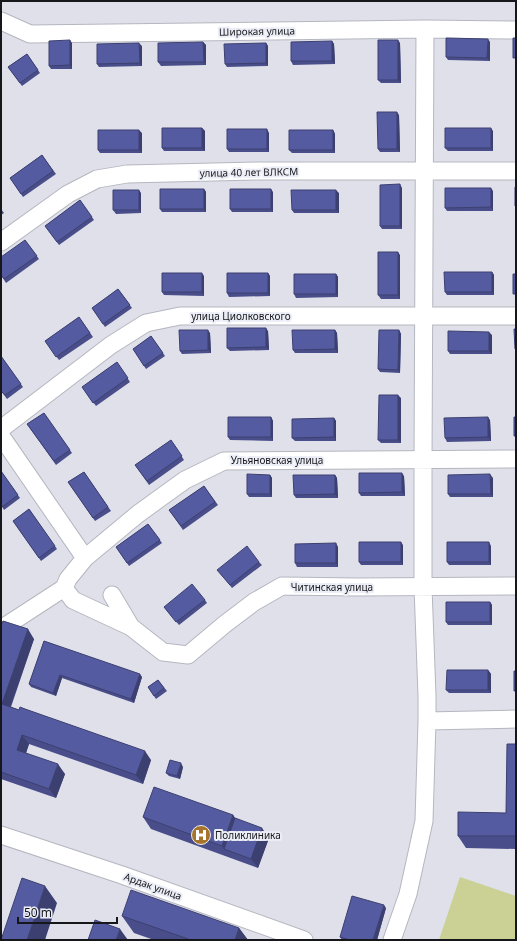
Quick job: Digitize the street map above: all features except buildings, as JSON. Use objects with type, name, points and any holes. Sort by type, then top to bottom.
[{"type":"street","name":"Широкая улица","points":[[1,21],[30,34],[425,29],[516,30]]},
{"type":"street","points":[[392,940],[408,894],[424,821],[428,696],[424,587],[423,460],[425,29]]},
{"type":"street","name":"улица 40 лет ВЛКСМ","points":[[1,242],[68,194],[97,179],[127,174],[258,171],[516,171]]},
{"type":"street","name":"улица Циолковского","points":[[1,429],[111,345],[146,323],[180,316],[516,316]]},
{"type":"street","points":[[1,436],[85,558]]},
{"type":"street","name":"Ульяновская улица","points":[[1,629],[64,588],[68,579],[85,558],[138,514],[185,480],[224,461],[516,459]]},
{"type":"street","name":"Читинская улица","points":[[131,627],[163,652],[188,655],[254,602],[282,586],[516,586]]},
{"type":"street","points":[[64,588],[73,600],[131,627]]},
{"type":"street","points":[[112,595],[131,627]]},
{"type":"street","points":[[427,721],[516,719]]},
{"type":"street","name":"Ардак улица","points":[[1,835],[122,875],[304,940]]},
{"type":"green space","points":[[460,877],[516,896],[516,940],[439,940]]},
{"type":"place","name":"Поликлиника","points":[[201,835]]}]
